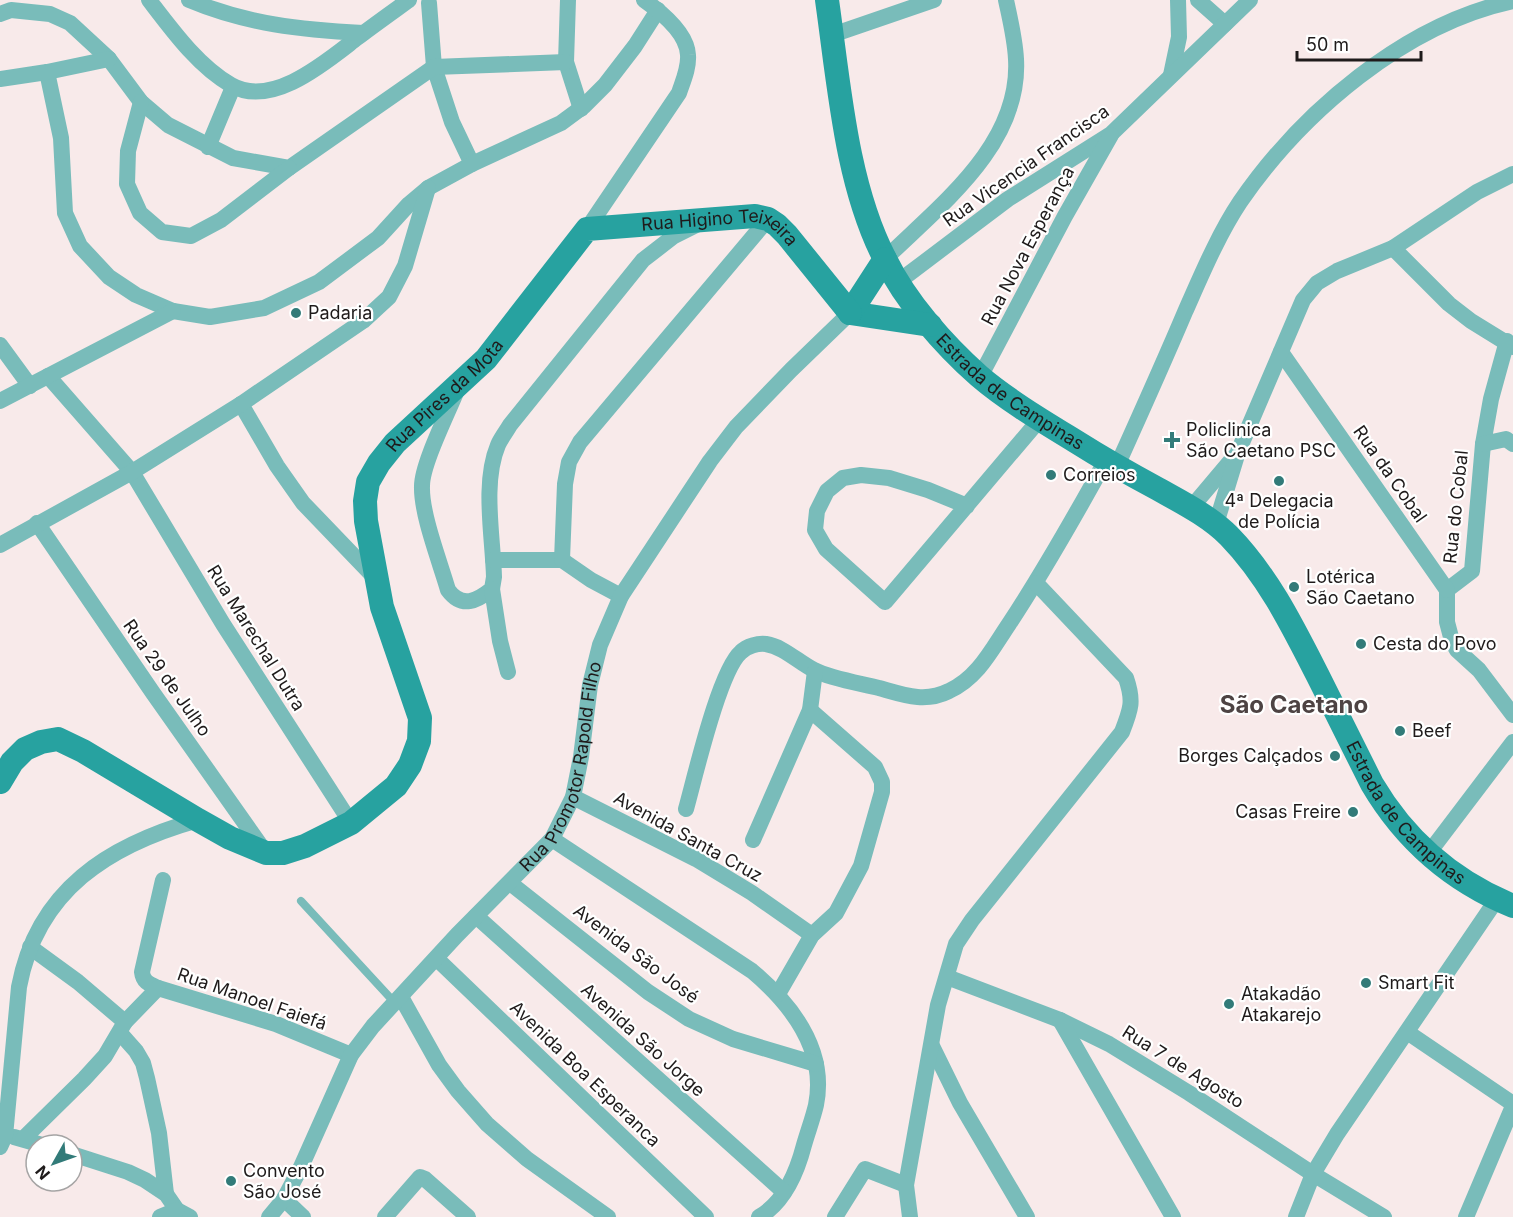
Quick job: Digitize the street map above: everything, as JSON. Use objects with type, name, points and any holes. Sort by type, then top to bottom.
[{"type":"street","points":[[149,0],[212,72],[233,87],[257,91],[278,88],[302,78],[409,0]]},
{"type":"street","points":[[189,0],[248,21],[320,31],[363,33]]},
{"type":"street","points":[[568,0],[566,62],[581,109]]},
{"type":"street","name":"Estrada de Campinas","points":[[827,0],[850,154],[866,215],[885,259],[898,282],[930,325],[980,377],[1040,419],[1216,524],[1247,557],[1280,604],[1372,784],[1388,810],[1405,832],[1428,854],[1446,868],[1505,902]]},
{"type":"street","points":[[832,35],[934,0]]},
{"type":"street","points":[[885,259],[971,174],[989,151],[1006,120],[1014,89],[1016,59],[1006,0]]},
{"type":"street","points":[[1171,75],[1179,37],[1178,0]]},
{"type":"street","points":[[1198,0],[1225,24]]},
{"type":"street","name":"Rua Vicencia Francisca","points":[[898,282],[1008,199],[1112,134],[1250,0]]},
{"type":"street","points":[[686,809],[721,688],[741,651],[751,646],[765,644],[780,649],[815,671],[916,698],[944,693],[968,680],[983,664],[1112,464],[1210,258],[1239,204],[1290,140],[1333,99],[1378,63],[1412,41],[1475,12],[1513,1]]},
{"type":"street","points":[[429,3],[434,67],[452,122],[472,164]]},
{"type":"street","points":[[47,72],[61,138],[65,213],[80,246],[109,277],[136,295],[173,311],[210,318],[264,308],[319,282],[378,238],[409,204],[428,188],[472,164],[561,123],[581,109],[605,85],[635,46],[651,5]]},
{"type":"street","name":"Rua Pires da Mota","points":[[266,853],[283,853],[305,846],[351,824],[396,786],[410,765],[419,741],[420,718],[382,607],[366,520],[365,501],[368,482],[395,443],[486,359],[587,229],[679,93],[686,73],[688,55],[683,38],[651,5]]},
{"type":"street","points":[[0,14],[11,10],[50,14],[70,22],[109,59],[141,102],[168,125],[233,158],[289,168]]},
{"type":"street","points":[[0,79],[109,59]]},
{"type":"street","points":[[141,102],[128,151],[127,184],[140,213],[162,232],[191,236],[221,220],[289,168],[434,67],[566,62]]},
{"type":"street","points":[[208,147],[233,87]]},
{"type":"street","name":"Rua Nova Esperança","points":[[980,377],[1065,216],[1112,134]]},
{"type":"street","points":[[1216,524],[1238,452],[1303,300],[1317,283],[1337,271],[1393,248],[1477,192],[1513,174]]},
{"type":"street","points":[[0,545],[132,472],[241,404],[363,321],[389,297],[405,266],[428,188]]},
{"type":"street","name":"Rua Higino Teixeira","points":[[587,229],[709,218],[755,216],[768,219],[787,235],[850,313]]},
{"type":"street","points":[[508,672],[500,641],[492,589],[494,560],[491,470],[498,446],[510,425],[643,260],[674,236],[709,218]]},
{"type":"street","points":[[562,560],[565,484],[569,462],[580,442],[768,219]]},
{"type":"street","points":[[1393,248],[1449,304],[1471,321],[1510,344]]},
{"type":"street","name":"Rua Promotor Rapold Filho","points":[[269,1217],[284,1199],[301,1167],[351,1055],[394,998],[437,959],[552,839],[573,796],[581,757],[590,685],[600,645],[621,596],[710,461],[736,427],[850,313],[885,259]]},
{"type":"street","points":[[0,401],[173,311]]},
{"type":"street","points":[[850,313],[930,325]]},
{"type":"street","name":"Rua do Cobal","points":[[1510,344],[1491,399],[1483,444],[1472,571],[1447,590],[1447,622],[1457,650],[1479,670],[1513,715]]},
{"type":"street","points":[[0,345],[30,386]]},
{"type":"street","name":"Rua da Cobal","points":[[1281,352],[1447,590]]},
{"type":"street","name":"Rua Marechal Dutra","points":[[48,376],[132,472],[223,624],[351,824]]},
{"type":"street","points":[[458,386],[425,468],[422,484],[423,503],[448,590],[458,600],[467,603],[480,599],[492,589]]},
{"type":"street","points":[[241,404],[277,466],[303,503],[377,580]]},
{"type":"street","points":[[967,506],[928,490],[889,478],[861,474],[843,478],[827,491],[817,511],[815,530],[826,549],[885,602],[967,506],[1040,419]]},
{"type":"street","points":[[1483,444],[1506,439],[1513,444]]},
{"type":"street","points":[[1191,508],[1238,452]]},
{"type":"street","name":"Rua 29 de Julho","points":[[37,523],[266,853]]},
{"type":"street","points":[[494,560],[562,560],[591,580],[621,596]]},
{"type":"street","points":[[910,1217],[906,1185],[938,1005],[956,944],[972,920],[1122,732],[1130,711],[1132,695],[1126,678],[1036,583]]},
{"type":"street","points":[[753,840],[810,710],[815,671]]},
{"type":"street","points":[[778,994],[812,935],[836,913],[861,866],[882,792],[882,782],[875,766],[810,710]]},
{"type":"street","points":[[0,782],[12,762],[25,748],[58,739],[230,838],[266,853]]},
{"type":"street","points":[[1428,854],[1513,742]]},
{"type":"street","name":"Avenida Santa Cruz","points":[[573,796],[696,859],[752,893],[812,935]]},
{"type":"street","points":[[158,988],[123,1027],[105,1056],[84,1080],[23,1139],[2,1141],[19,987],[23,966],[43,921],[58,898],[81,876],[117,851],[174,827],[198,820]]},
{"type":"street","points":[[552,839],[752,971],[778,994],[793,1013],[809,1044],[816,1064],[816,1103],[799,1165],[775,1205],[759,1217]]},
{"type":"street","name":"Rua Manoel Faiefá","points":[[163,880],[142,972],[143,980],[158,988],[276,1024],[351,1055]]},
{"type":"street","name":"Avenida São José","points":[[510,883],[648,992],[689,1019],[733,1039],[816,1064]]},
{"type":"street","points":[[1296,1217],[1313,1174],[1337,1134],[1407,1032],[1505,902]]},
{"type":"street","name":"Avenida São Jorge","points":[[476,916],[784,1192]]},
{"type":"street","points":[[30,947],[78,982],[123,1027],[145,1070],[159,1133],[166,1194]]},
{"type":"street","name":"Avenida Boa Esperanca","points":[[437,959],[706,1217]]},
{"type":"street","name":"Rua 7 de Agosto","points":[[947,977],[1060,1020],[1110,1044],[1384,1217]]},
{"type":"street","points":[[394,998],[458,1091],[487,1124],[527,1159],[608,1217]]},
{"type":"street","points":[[1060,1020],[1173,1217]]},
{"type":"street","points":[[1407,1032],[1513,1105],[1466,1217]]},
{"type":"street","points":[[932,1046],[960,1103],[1027,1217]]},
{"type":"street","points":[[84,1159],[128,1172],[145,1180],[166,1194],[184,1214]]},
{"type":"street","points":[[835,1217],[865,1169],[906,1185]]},
{"type":"street","points":[[385,1217],[418,1179],[423,1177],[468,1217]]},
{"type":"street","points":[[284,1199],[303,1217]]},
{"type":"street","points":[[160,1217],[184,1214]]},
{"type":"lane","points":[[301,901],[394,998]]},
{"type":"place","name":"Padaria","points":[[296,313]]},
{"type":"place","name":"Policlinica São Caetano PSC","points":[[1172,440]]},
{"type":"place","name":"Correios","points":[[1051,475]]},
{"type":"place","name":"4ª Delegacia de Polícia","points":[[1279,481]]},
{"type":"place","name":"Lotérica São Caetano","points":[[1294,587]]},
{"type":"place","name":"Cesta do Povo","points":[[1361,644]]},
{"type":"place","name":"Beef","points":[[1400,731]]},
{"type":"place","name":"Borges Calçados","points":[[1335,756]]},
{"type":"place","name":"Casas Freire","points":[[1353,812]]},
{"type":"place","name":"Smart Fit","points":[[1366,983]]},
{"type":"place","name":"Atakadão Atakarejo","points":[[1229,1004]]},
{"type":"place","name":"Convento São José","points":[[231,1181]]},
{"type":"district","name":"São Caetano","points":[[1294,705]]}]
